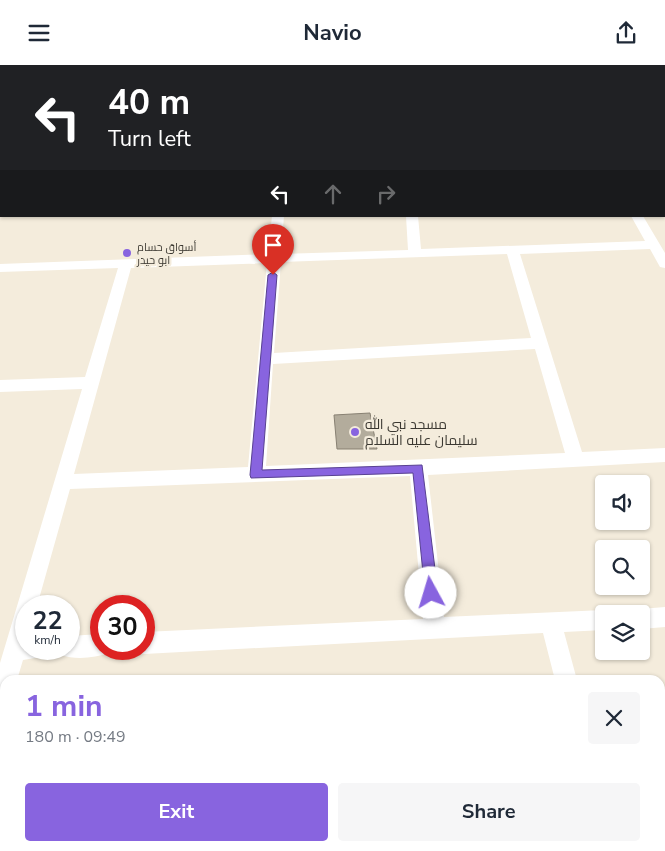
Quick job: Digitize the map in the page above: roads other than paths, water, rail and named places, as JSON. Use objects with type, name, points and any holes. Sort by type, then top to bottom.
[{"type":"street","points":[[256,475],[278,217]]},
{"type":"street","points":[[412,217],[415,253]]},
{"type":"street","points":[[638,217],[665,265]]},
{"type":"street","points":[[0,268],[654,245]]},
{"type":"street","points":[[512,250],[542,343],[576,460]]},
{"type":"street","points":[[31,595],[126,263]]},
{"type":"street","points":[[265,359],[542,343]]},
{"type":"street","points":[[0,386],[92,383]]},
{"type":"street","points":[[63,482],[418,468],[665,455]]},
{"type":"street","points":[[418,468],[435,629]]},
{"type":"street","points":[[650,618],[665,617]]},
{"type":"street","points":[[155,642],[595,621]]},
{"type":"street","points":[[551,623],[565,675]]},
{"type":"street","points":[[9,675],[18,660]]},
{"type":"place","name":"أسواق حسام ابو حيدر","points":[[127,253]]},
{"type":"place","name":"مسجد نبي الله سليمان عليه السلام","points":[[355,432]]}]
